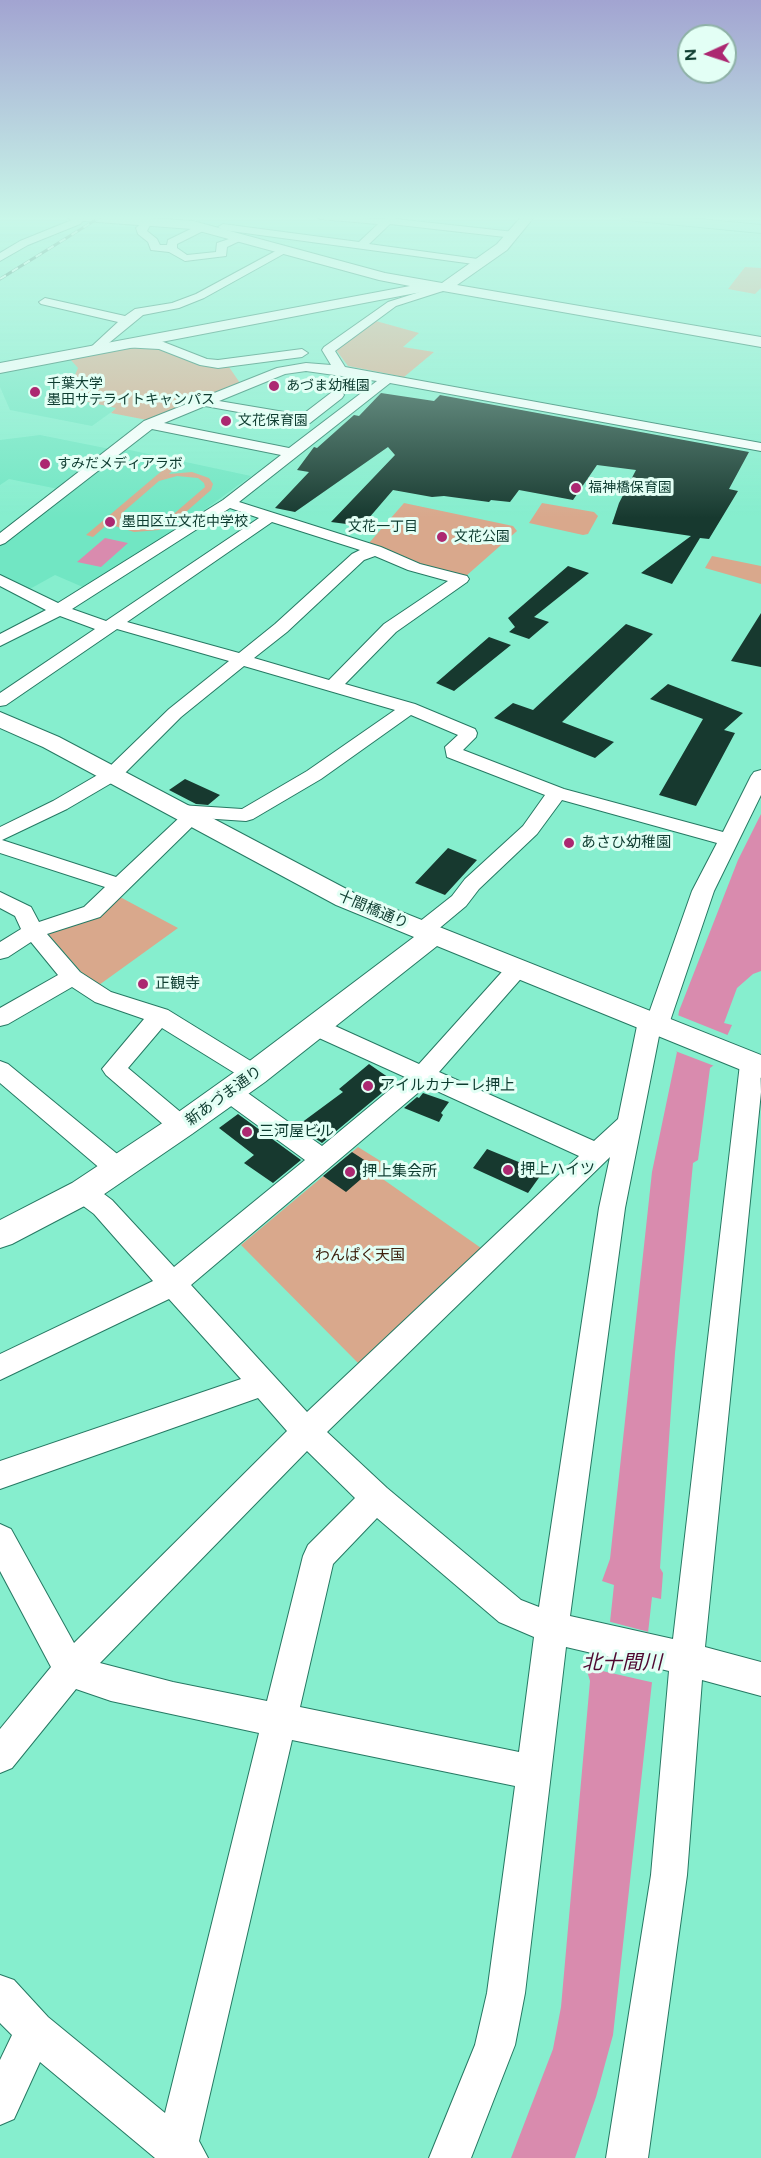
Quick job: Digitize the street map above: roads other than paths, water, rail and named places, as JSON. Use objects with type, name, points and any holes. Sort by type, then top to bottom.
[{"type":"street","points":[[111,317],[126,320]]},
{"type":"street","points":[[99,349],[97,347],[100,344],[131,317]]},
{"type":"street","points":[[0,368],[270,317]]},
{"type":"street","points":[[126,344],[161,345],[204,362],[233,363],[328,350],[374,317]]},
{"type":"street","points":[[616,317],[761,342]]},
{"type":"street","points":[[328,350],[340,370]]},
{"type":"street","points":[[233,363],[248,384]]},
{"type":"street","points":[[0,540],[149,424],[292,369],[321,367],[340,370],[761,447]]},
{"type":"street","points":[[0,641],[59,610],[228,502],[388,378]]},
{"type":"street","points":[[203,402],[305,420],[337,395]]},
{"type":"street","points":[[149,424],[291,453]]},
{"type":"street","points":[[228,502],[375,550],[414,567],[461,579],[390,628],[334,685]]},
{"type":"street","points":[[0,700],[271,516]]},
{"type":"street","points":[[0,835],[60,805],[112,774],[175,713],[244,659],[324,591],[358,557],[375,550]]},
{"type":"street","points":[[3,584],[59,610],[111,626],[244,659],[409,708],[468,733],[467,737],[454,747],[454,753],[556,793],[728,840]]},
{"type":"street","points":[[0,952],[33,931],[92,912],[186,814],[246,815],[314,775],[409,708]]},
{"type":"street","name":"十間橋通り","points":[[0,719],[112,774],[345,899],[749,1062]]},
{"type":"street","points":[[450,2158],[495,2045],[506,1993],[534,1772],[563,1631],[612,1208],[630,1122],[665,995],[703,891],[761,776]]},
{"type":"street","points":[[428,934],[472,884],[530,830],[556,793]]},
{"type":"street","points":[[0,846],[118,885]]},
{"type":"street","points":[[0,899],[23,912],[33,931],[72,977],[103,997],[130,1008],[160,1016],[254,1074]]},
{"type":"street","name":"新あづま通り","points":[[0,1235],[83,1192],[182,1126],[316,1027],[428,934]]},
{"type":"street","points":[[0,1368],[172,1284],[422,1076],[517,969]]},
{"type":"street","points":[[0,1018],[72,977]]},
{"type":"street","points":[[160,1016],[114,1069],[182,1126]]},
{"type":"street","points":[[316,1027],[597,1153]]},
{"type":"street","points":[[627,2158],[669,1875],[676,1656],[749,1062]]},
{"type":"street","points":[[0,1070],[118,1169]]},
{"type":"street","points":[[229,1092],[322,1159]]},
{"type":"street","points":[[0,1756],[70,1670],[306,1431],[630,1122]]},
{"type":"street","points":[[83,1192],[103,1207],[306,1431],[376,1498],[510,1611],[563,1631],[676,1656],[761,1679]]},
{"type":"street","points":[[0,1475],[263,1384]]},
{"type":"street","points":[[0,1994],[34,2031],[182,2154],[319,1556],[376,1498]]},
{"type":"street","points":[[0,1539],[8,1575],[70,1670],[111,1684],[173,1699],[534,1772]]},
{"type":"street","points":[[0,2105],[34,2031]]},
{"type":"water","points":[[105,538],[128,543],[101,567],[77,562]]},
{"type":"water","name":"北十間川","points":[[761,814],[761,971],[753,974],[737,988],[724,1023],[732,1025],[714,1065],[710,1068],[698,1160],[693,1163],[675,1353],[660,1568],[663,1573],[661,1599],[652,1597],[648,1633],[657,1637],[613,2035],[596,2097],[575,2158],[511,2158],[553,2049],[561,2007],[590,1681],[587,1671],[594,1619],[610,1622],[614,1585],[602,1581],[610,1559],[652,1172],[677,1052],[673,1049],[679,1011],[738,860]]},
{"type":"place","name":"あづま幼稚園","points":[[274,386]]},
{"type":"place","name":"千葉大学 墨田サテライトキャンパス","points":[[35,392]]},
{"type":"place","name":"文花保育園","points":[[226,421]]},
{"type":"place","name":"すみだメディアラボ","points":[[45,464]]},
{"type":"place","name":"福神橋保育園","points":[[576,488]]},
{"type":"place","name":"墨田区立文花中学校","points":[[110,522]]},
{"type":"place","name":"文花公園","points":[[442,537]]},
{"type":"place","name":"あさひ幼稚園","points":[[569,843]]},
{"type":"place","name":"正観寺","points":[[143,984]]},
{"type":"place","name":"アイルカナーレ押上","points":[[368,1086]]},
{"type":"place","name":"三河屋ビル","points":[[247,1132]]},
{"type":"place","name":"押上ハイツ","points":[[508,1170]]},
{"type":"place","name":"押上集会所","points":[[350,1172]]},
{"type":"district","name":"文花一丁目","points":[[383,527]]},
{"type":"park label","name":"わんぱく天国","points":[[360,1256]]}]
